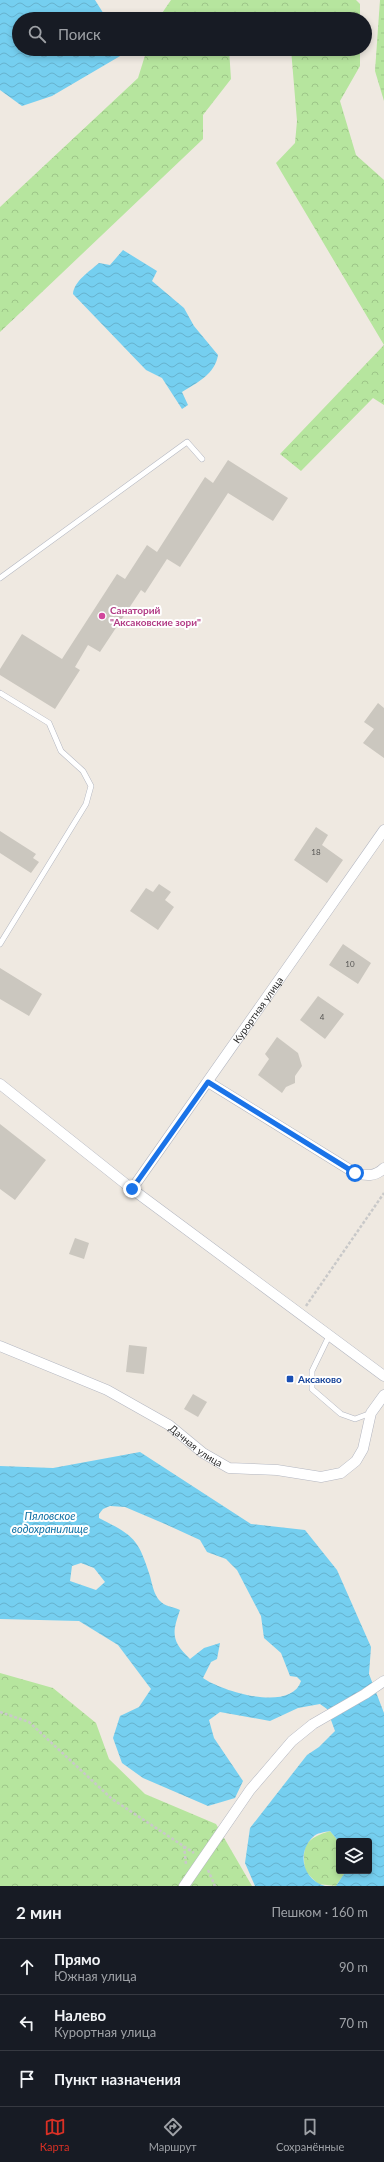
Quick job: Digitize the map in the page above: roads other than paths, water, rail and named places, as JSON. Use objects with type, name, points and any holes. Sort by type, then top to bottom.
[{"type":"street","name":"Курортная улица","points":[[132,1189],[384,830]]},
{"type":"street","points":[[208,1082],[355,1173],[368,1176],[380,1172],[384,1168]]},
{"type":"street","points":[[0,1084],[132,1189],[384,1376]]},
{"type":"street","name":"Дачная улица","points":[[0,1346],[107,1390],[169,1425],[203,1453],[229,1468],[277,1470],[321,1476],[341,1473],[356,1461],[363,1449],[371,1413],[384,1395]]},
{"type":"street","points":[[184,1886],[250,1790],[275,1759],[300,1734],[313,1724],[382,1682]]},
{"type":"lane","points":[[0,578],[186,442],[202,459]]},
{"type":"lane","points":[[0,694],[49,723],[61,751],[83,771],[92,786],[86,804],[0,944]]},
{"type":"lane","points":[[330,1336],[312,1371],[312,1389],[341,1414],[355,1419],[371,1413]]},
{"type":"water","points":[[0,0],[95,0],[103,12],[12,12],[12,56],[120,56],[52,96],[22,106],[0,90]]},
{"type":"water","points":[[123,250],[157,271],[152,281],[184,308],[194,326],[218,355],[213,368],[209,373],[182,392],[188,405],[182,409],[162,378],[146,370],[73,294],[76,285],[87,273],[99,263],[110,265]]},
{"type":"water","name":"Пяловское водохранилище","points":[[140,1452],[251,1524],[305,1530],[337,1570],[371,1647],[369,1674],[384,1713],[384,1886],[336,1886],[344,1874],[372,1874],[372,1838],[336,1838],[330,1831],[313,1837],[308,1843],[304,1858],[304,1865],[311,1878],[317,1883],[325,1886],[255,1886],[245,1863],[250,1828],[307,1755],[319,1747],[335,1731],[327,1709],[320,1704],[298,1708],[270,1721],[220,1712],[209,1720],[214,1738],[243,1781],[235,1798],[208,1806],[143,1778],[122,1763],[113,1738],[120,1716],[139,1707],[151,1689],[118,1645],[79,1621],[0,1619],[0,1466],[53,1468]],"holes":[[[110,1506],[125,1507],[200,1540],[207,1552],[226,1559],[237,1570],[261,1616],[264,1638],[281,1653],[290,1676],[297,1677],[301,1681],[295,1691],[284,1696],[270,1698],[255,1696],[224,1688],[203,1678],[211,1662],[217,1659],[220,1643],[204,1648],[190,1659],[179,1647],[176,1642],[175,1631],[180,1610],[164,1604],[157,1598],[142,1553],[133,1540],[120,1529],[99,1518],[99,1514],[103,1509]],[[81,1563],[94,1568],[105,1582],[96,1590],[70,1581],[72,1566]]]},
{"type":"place","name":"Санаторий \"Аксаковские зори\"","points":[[102,616]]},
{"type":"place","name":"Аксаково","points":[[290,1379]]}]
